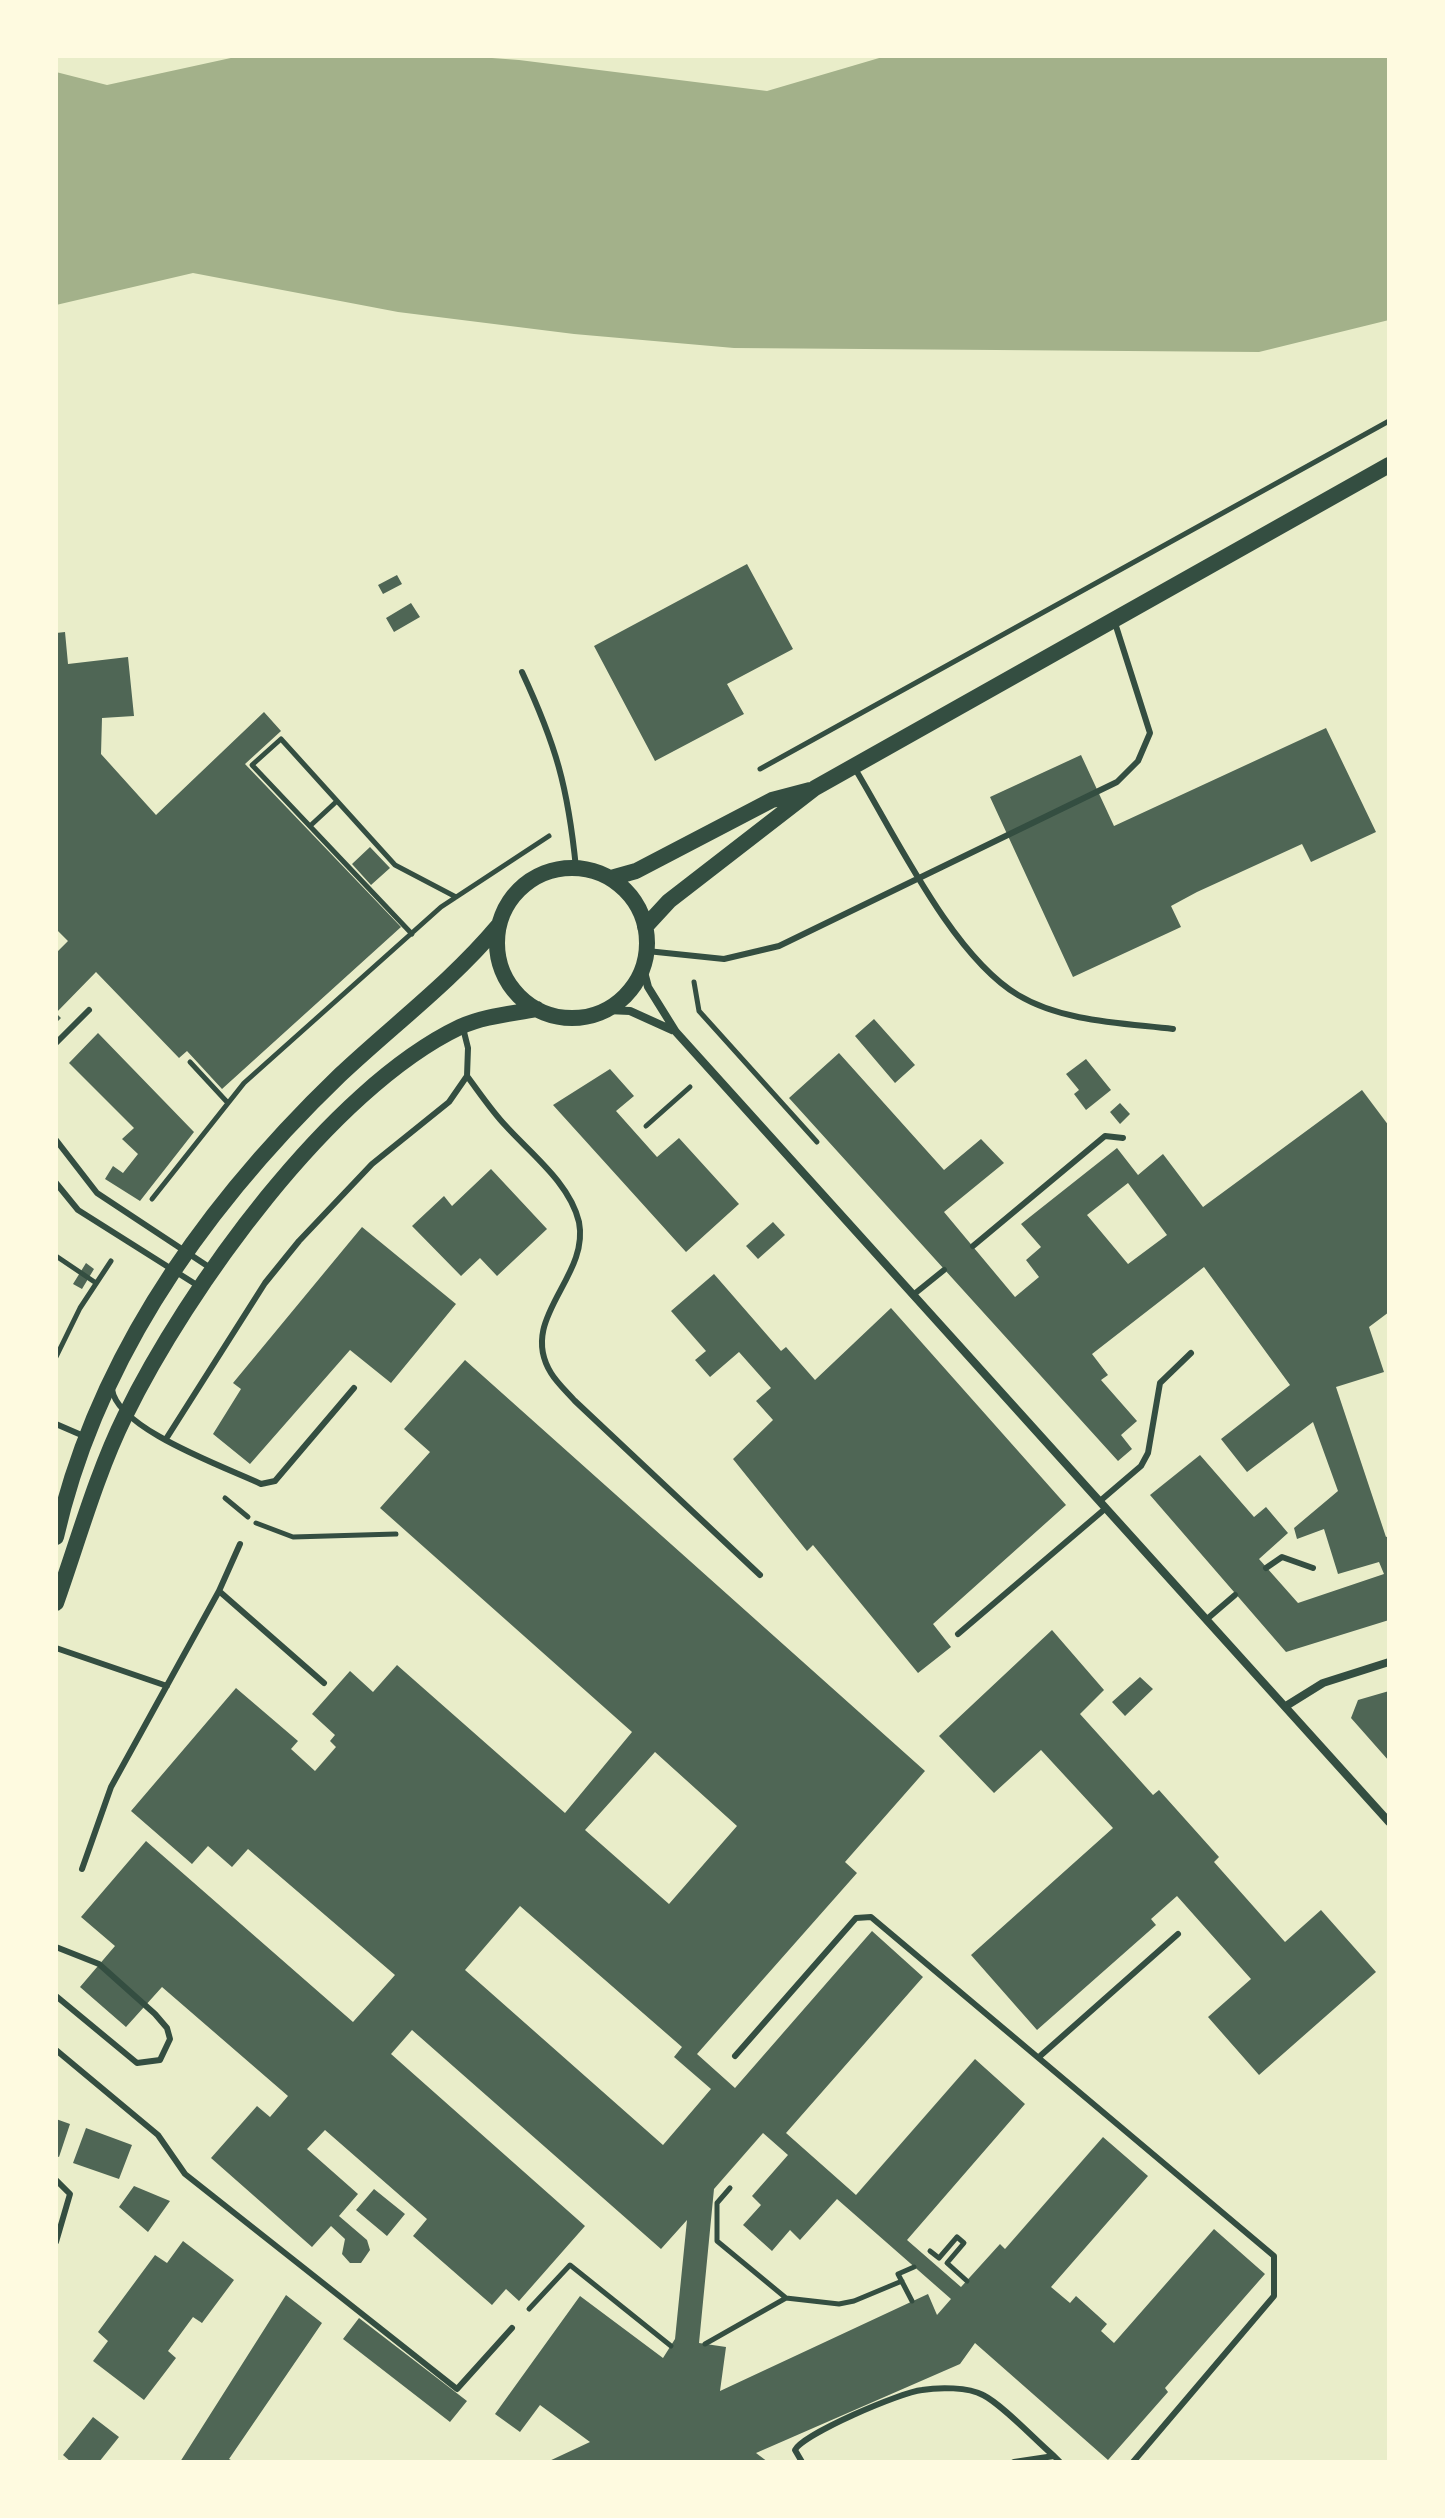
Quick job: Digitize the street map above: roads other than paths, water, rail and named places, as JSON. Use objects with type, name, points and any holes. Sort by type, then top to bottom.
[{"type":"main road","points":[[645,927],[669,901],[815,788],[1389,465]]},
{"type":"main road","points":[[611,878],[636,871],[772,800],[815,788]]},
{"type":"main road","points":[[56,1537],[67,1490],[131,1338],[186,1252],[265,1151],[369,1047],[469,960],[498,926],[508,902],[525,884],[549,871],[576,868],[611,878],[639,908],[645,927],[647,951],[634,985],[607,1010],[584,1017],[559,1018],[537,1009],[517,994],[503,974],[496,950],[498,926]]},
{"type":"main road","points":[[56,1603],[125,1415],[200,1287],[259,1208],[364,1097],[433,1042],[462,1026],[486,1018],[537,1009]]},
{"type":"street","points":[[643,968],[648,987],[676,1032],[1389,1822]]},
{"type":"street","points":[[607,1010],[630,1011],[676,1032]]},
{"type":"street","points":[[1286,1706],[1323,1683],[1389,1662]]},
{"type":"lane","points":[[647,951],[724,959],[779,946],[1117,782],[1138,761],[1150,733],[1114,620]]},
{"type":"lane","points":[[522,672],[552,738],[571,807],[576,868]]},
{"type":"lane","points":[[854,767],[967,949],[1018,995],[1079,1017],[1173,1029]]},
{"type":"lane","points":[[56,1043],[89,1010]]},
{"type":"lane","points":[[166,1439],[257,1295],[299,1241],[372,1164],[449,1102],[467,1076],[468,1048],[462,1026]]},
{"type":"lane","points":[[467,1076],[502,1122],[564,1189],[579,1223],[577,1258],[546,1317],[540,1343],[550,1372],[575,1401],[760,1575]]},
{"type":"lane","points":[[973,1246],[1105,1136],[1123,1138]]},
{"type":"lane","points":[[56,1140],[97,1193],[136,1222],[212,1269]]},
{"type":"lane","points":[[56,1183],[78,1210],[200,1287]]},
{"type":"lane","points":[[913,1295],[944,1270]]},
{"type":"lane","points":[[958,1634],[1141,1466],[1148,1453],[1160,1383],[1191,1353]]},
{"type":"lane","points":[[111,1382],[113,1401],[125,1415],[166,1439],[261,1484],[275,1481],[354,1388]]},
{"type":"lane","points":[[56,1424],[87,1437]]},
{"type":"lane","points":[[82,1869],[111,1787],[219,1591],[240,1544]]},
{"type":"lane","points":[[1266,1568],[1282,1557],[1313,1568]]},
{"type":"lane","points":[[219,1591],[324,1683]]},
{"type":"lane","points":[[1207,1619],[1235,1595]]},
{"type":"lane","points":[[56,1648],[167,1686]]},
{"type":"lane","points":[[735,2056],[856,1918],[871,1917],[1274,2256],[1274,2296],[1133,2462]]},
{"type":"lane","points":[[1039,2057],[1178,1934]]},
{"type":"lane","points":[[56,1947],[99,1964],[155,2014],[167,2028],[168,2049],[160,2060],[137,2063],[56,1996]]},
{"type":"lane","points":[[56,2050],[158,2135],[185,2174],[457,2389],[512,2328]]},
{"type":"lane","points":[[56,2180],[70,2194],[56,2242]]},
{"type":"lane","points":[[802,2462],[795,2450],[799,2442],[819,2431],[919,2390],[944,2389],[983,2395],[1060,2462]]},
{"type":"lane","points":[[1014,2462],[1054,2456]]}]
